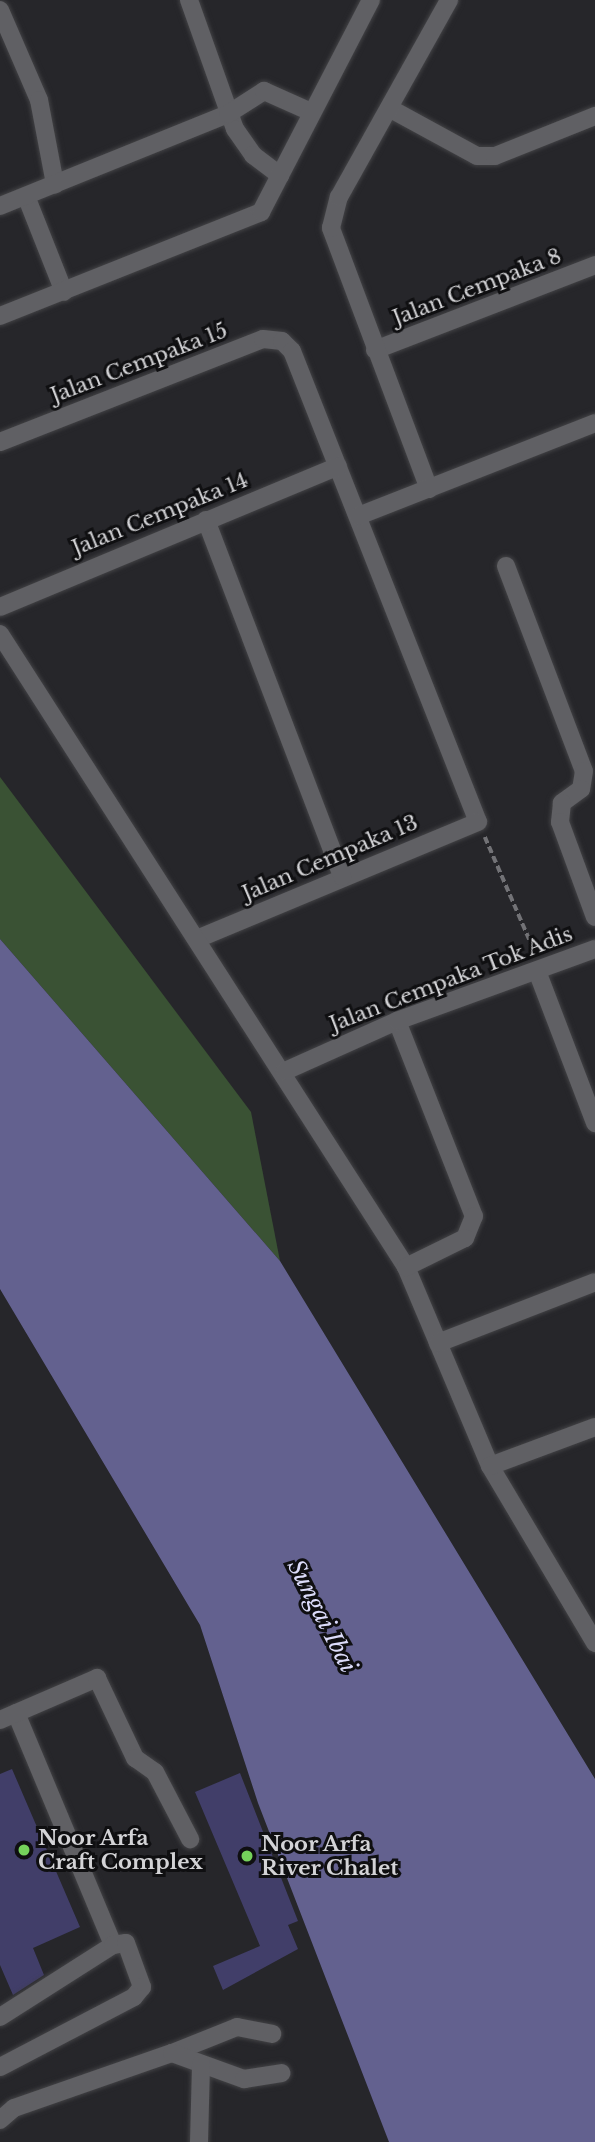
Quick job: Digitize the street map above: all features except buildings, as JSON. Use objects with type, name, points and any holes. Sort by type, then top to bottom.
[{"type":"street","points":[[189,0],[228,114],[253,155],[281,175]]},
{"type":"street","points":[[0,316],[249,221],[268,203],[311,112],[371,0]]},
{"type":"street","points":[[429,489],[331,228],[339,197],[449,0]]},
{"type":"street","points":[[0,10],[39,100],[55,184]]},
{"type":"street","points":[[0,206],[228,114],[264,91],[311,112]]},
{"type":"street","points":[[389,108],[477,156],[495,156],[595,116]]},
{"type":"street","points":[[26,196],[64,292]]},
{"type":"street","name":"Jalan Cempaka 8","points":[[375,351],[595,265]]},
{"type":"street","name":"Jalan Cempaka 15","points":[[0,442],[263,340],[282,341],[292,351],[338,466]]},
{"type":"street","points":[[358,516],[595,423]]},
{"type":"street","points":[[338,466],[478,822]]},
{"type":"street","name":"Jalan Cempaka 14","points":[[0,607],[338,466]]},
{"type":"street","points":[[205,520],[342,877]]},
{"type":"street","points":[[506,566],[584,771],[581,789],[562,803],[559,822],[595,916]]},
{"type":"street","points":[[0,634],[200,938],[406,1266],[429,1314],[490,1466],[595,1643]]},
{"type":"street","name":"Jalan Cempaka 13","points":[[200,938],[478,822]]},
{"type":"street","name":"Jalan Cempaka Tok Adis","points":[[285,1071],[397,1021],[593,950]]},
{"type":"street","points":[[537,971],[595,1123]]},
{"type":"street","points":[[397,1021],[474,1216],[465,1238],[406,1266]]},
{"type":"street","points":[[439,1343],[595,1282]]},
{"type":"street","points":[[490,1466],[595,1427]]},
{"type":"street","points":[[578,1618],[595,1611]]},
{"type":"street","points":[[113,1945],[8,1716],[97,1678],[135,1758],[155,1772],[190,1839]]},
{"type":"street","points":[[0,2017],[113,1945],[126,1943],[142,1987],[134,1997],[0,2067]]},
{"type":"street","points":[[0,2120],[14,2108],[172,2053],[237,2027],[272,2034]]},
{"type":"street","points":[[172,2053],[244,2079],[282,2073]]},
{"type":"street","points":[[200,2142],[201,2064]]},
{"type":"path","points":[[478,822],[531,933],[537,971]]},
{"type":"green space","points":[[0,777],[251,1112],[280,1261],[0,939]]},
{"type":"water","name":"Sungai Ibai","points":[[0,939],[280,1261],[595,1779],[595,2142],[389,2142],[258,1803],[200,1625],[0,1289]]},
{"type":"place","name":"Noor Arfa Craft Complex","points":[[24,1850]]},
{"type":"place","name":"Noor Arfa River Chalet","points":[[247,1856]]}]
